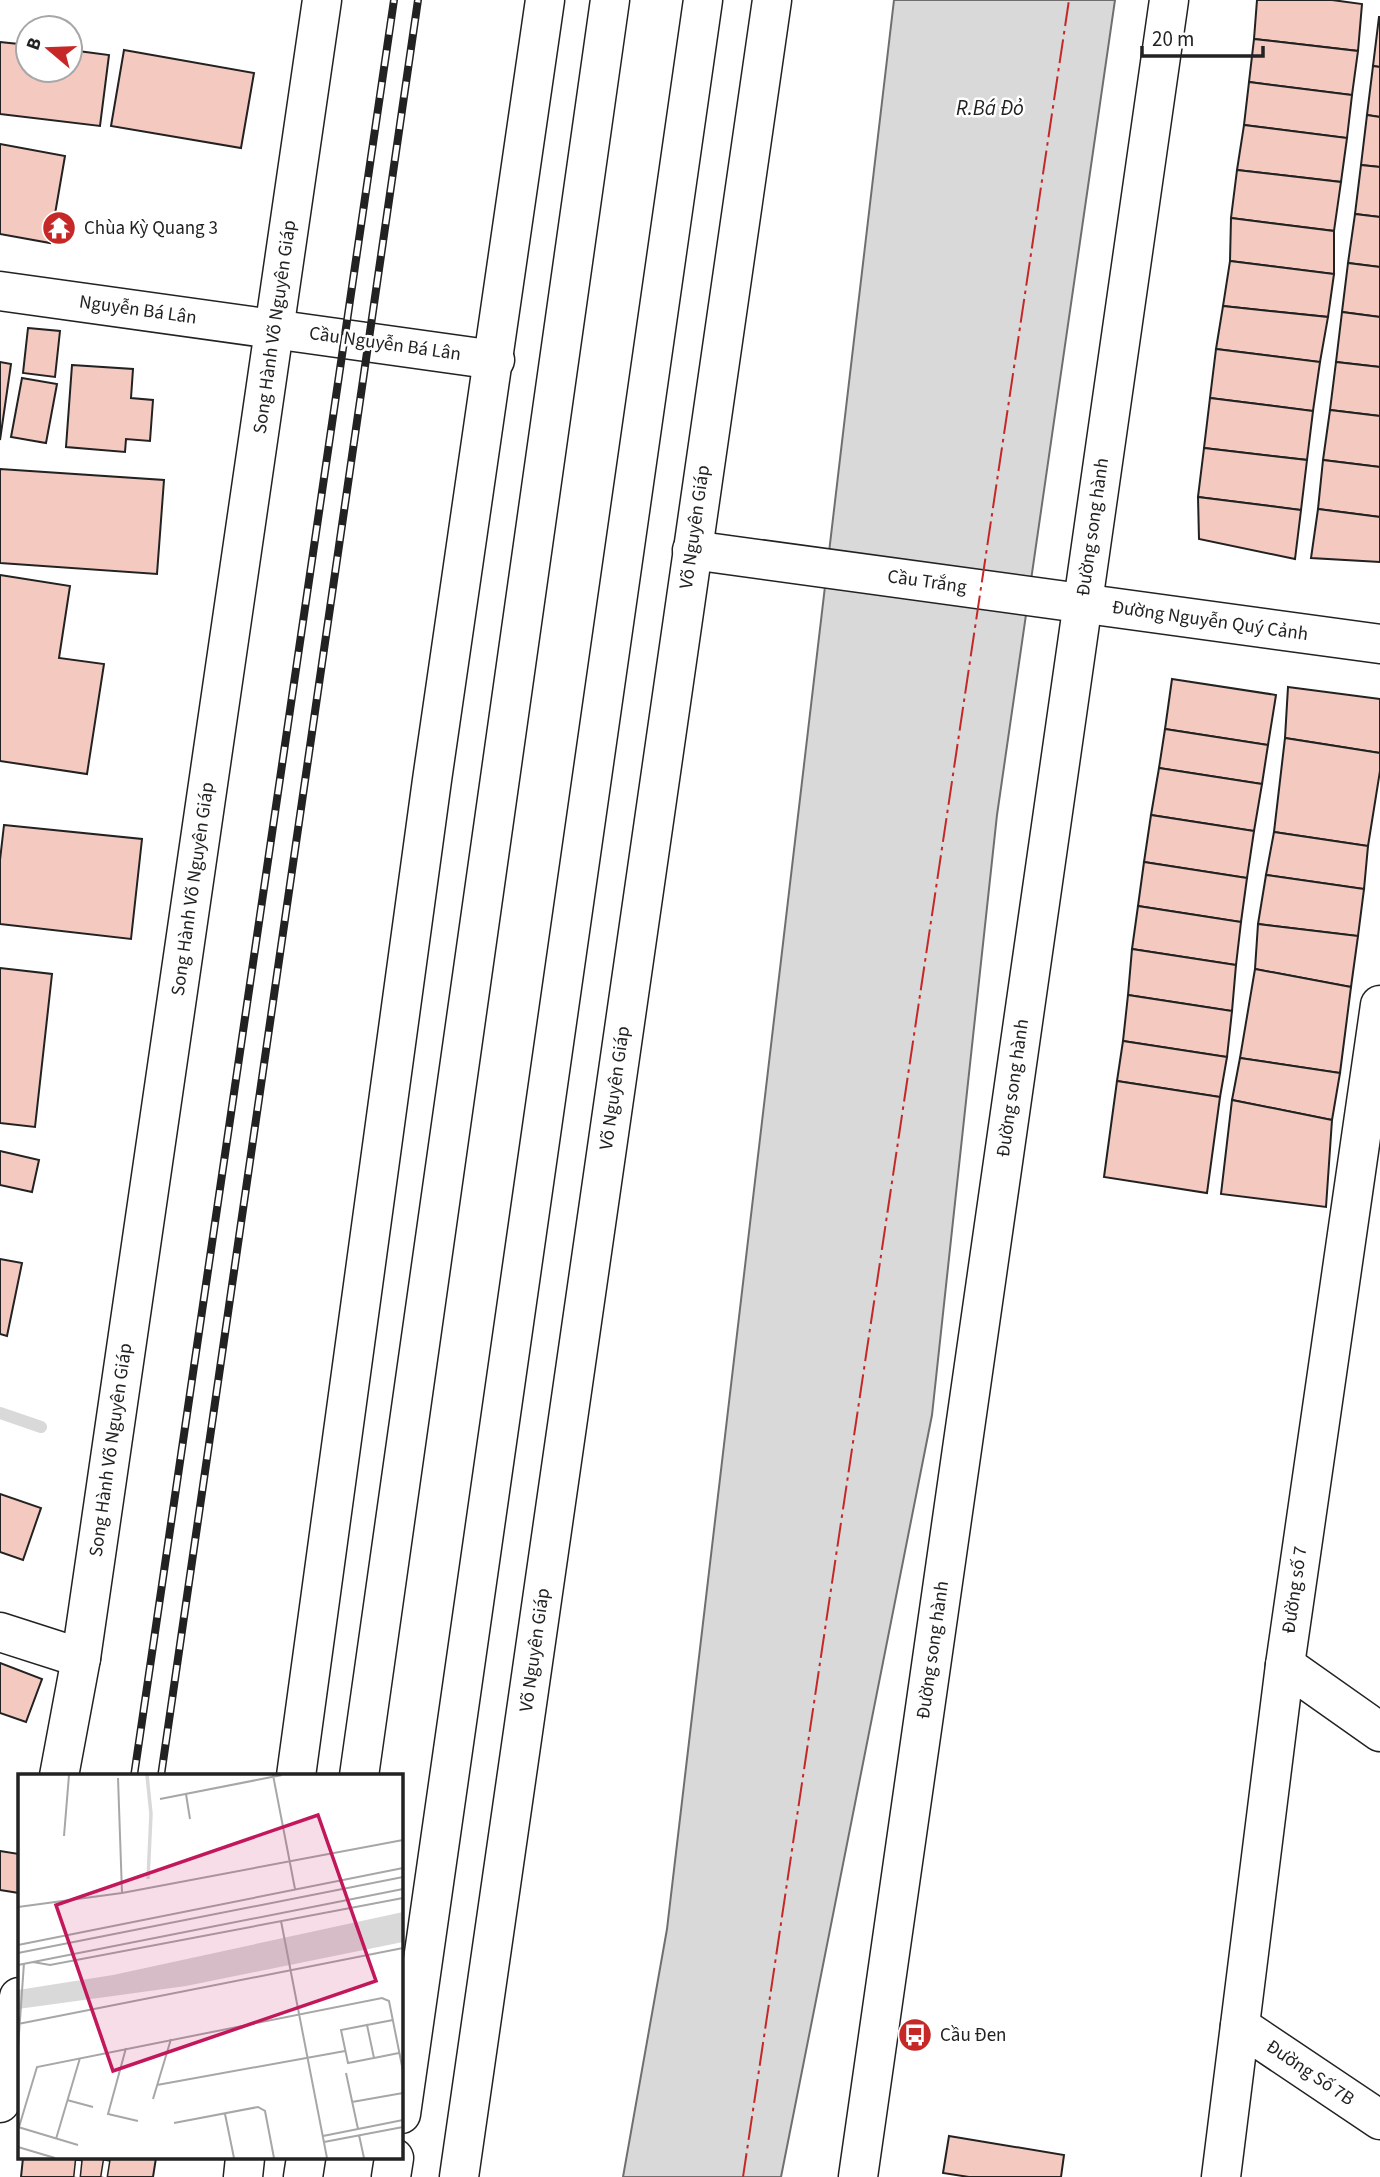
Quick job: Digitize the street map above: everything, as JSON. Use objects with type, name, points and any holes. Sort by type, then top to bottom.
[{"type":"main road","name":"Song Hành Võ Nguyên Giáp","points":[[59,1774],[81,1658],[322,0]]},
{"type":"main road","points":[[296,1774],[432,780],[495,360],[545,0]]},
{"type":"main road","points":[[359,1774],[610,0]]},
{"type":"main road","points":[[402,2107],[703,0]]},
{"type":"main road","name":"Võ Nguyên Giáp","points":[[459,2177],[772,0]]},
{"type":"main road","name":"Đường song hành","points":[[858,2177],[1168,0]]},
{"type":"main road","name":"Nguyễn Bá Lân","points":[[0,290],[275,329]]},
{"type":"main road","name":"Cầu Nguyễn Bá Lân","points":[[275,329],[495,360]]},
{"type":"main road","name":"Cầu Trắng","points":[[692,550],[1040,598]]},
{"type":"main road","name":"Đường Nguyễn Quý Cảnh","points":[[1040,598],[1380,644]]},
{"type":"main road","name":"Đường số 7","points":[[1221,2177],[1285,1665],[1380,1005]]},
{"type":"main road","points":[[0,1632],[81,1658]]},
{"type":"main road","points":[[1285,1665],[1380,1732]]},
{"type":"main road","points":[[0,2103],[18,2003]]},
{"type":"main road","name":"Đường Số 7B","points":[[1240,2026],[1380,2120]]},
{"type":"water","name":"R.Bá Đỏ","points":[[894,0],[1115,0],[997,815],[932,1415],[781,2177],[623,2177],[667,1929]]},
{"type":"building","points":[[1257,0],[1332,0],[1362,4],[1358,51],[1254,39]]},
{"type":"building","points":[[1380,17],[1380,67],[1373,66]]},
{"type":"building","points":[[1254,39],[1358,51],[1352,95],[1249,82]]},
{"type":"building","points":[[0,42],[14,44],[14,84],[84,84],[84,52],[109,55],[100,126],[0,114]]},
{"type":"building","points":[[124,50],[254,73],[241,148],[111,126]]},
{"type":"building","points":[[1373,66],[1380,67],[1380,117],[1367,115]]},
{"type":"building","points":[[1249,82],[1352,95],[1347,138],[1244,125]]},
{"type":"building","points":[[1367,115],[1380,117],[1380,167],[1361,165]]},
{"type":"building","points":[[1244,125],[1347,138],[1341,182],[1237,170]]},
{"type":"building","points":[[0,144],[65,156],[50,243],[0,234]]},
{"type":"building","points":[[1361,165],[1380,167],[1380,217],[1355,214]]},
{"type":"building","points":[[1237,170],[1341,182],[1334,231],[1231,218]]},
{"type":"building","points":[[1355,214],[1380,217],[1380,267],[1348,263]]},
{"type":"building","points":[[1231,218],[1334,231],[1334,274],[1230,261]]},
{"type":"building","points":[[1230,261],[1334,274],[1328,317],[1223,306]]},
{"type":"building","points":[[1348,263],[1380,267],[1380,317],[1342,312]]},
{"type":"building","points":[[1223,306],[1328,317],[1320,362],[1216,349]]},
{"type":"building","points":[[1342,312],[1380,317],[1380,367],[1336,362]]},
{"type":"building","points":[[28,328],[60,331],[55,377],[23,373]]},
{"type":"building","points":[[1216,349],[1320,362],[1313,411],[1210,398]]},
{"type":"building","points":[[0,362],[11,364],[0,440]]},
{"type":"building","points":[[1336,362],[1380,367],[1380,416],[1330,410]]},
{"type":"building","points":[[72,365],[133,369],[131,398],[153,400],[150,441],[126,439],[125,452],[66,447]]},
{"type":"building","points":[[22,378],[57,384],[46,443],[11,437]]},
{"type":"building","points":[[1210,398],[1313,411],[1307,460],[1204,448]]},
{"type":"building","points":[[1330,410],[1380,416],[1380,467],[1323,460]]},
{"type":"building","points":[[1204,448],[1307,460],[1301,510],[1198,497]]},
{"type":"building","points":[[1323,460],[1380,467],[1380,517],[1318,509]]},
{"type":"building","points":[[0,469],[164,480],[157,574],[0,563]]},
{"type":"building","points":[[1198,497],[1301,510],[1295,559],[1199,539]]},
{"type":"building","points":[[1318,509],[1380,517],[1380,562],[1311,558]]},
{"type":"building","points":[[0,575],[70,586],[59,658],[104,664],[87,774],[0,761]]},
{"type":"building","points":[[1172,679],[1276,695],[1268,745],[1165,729]]},
{"type":"building","points":[[1288,687],[1380,699],[1380,753],[1285,738]]},
{"type":"building","points":[[1165,729],[1268,745],[1262,784],[1159,768]]},
{"type":"building","points":[[1285,738],[1380,753],[1380,771],[1368,846],[1274,832]]},
{"type":"building","points":[[1159,768],[1262,784],[1254,831],[1151,815]]},
{"type":"building","points":[[1151,815],[1254,831],[1247,878],[1144,862]]},
{"type":"building","points":[[4,825],[142,839],[131,939],[0,924],[0,860]]},
{"type":"building","points":[[1274,832],[1368,846],[1364,889],[1266,875]]},
{"type":"building","points":[[1144,862],[1247,878],[1241,922],[1138,906]]},
{"type":"building","points":[[1266,875],[1364,889],[1358,936],[1258,924]]},
{"type":"building","points":[[1138,906],[1241,922],[1236,965],[1132,949]]},
{"type":"building","points":[[1258,924],[1358,936],[1351,987],[1255,969]]},
{"type":"building","points":[[1132,949],[1236,965],[1232,1011],[1128,995]]},
{"type":"building","points":[[0,968],[52,974],[35,1127],[0,1123]]},
{"type":"building","points":[[1255,969],[1351,987],[1340,1073],[1240,1058]]},
{"type":"building","points":[[1128,995],[1232,1011],[1227,1057],[1123,1041]]},
{"type":"building","points":[[1123,1041],[1227,1057],[1220,1097],[1117,1081]]},
{"type":"building","points":[[1240,1058],[1340,1073],[1332,1120],[1232,1100]]},
{"type":"building","points":[[1117,1081],[1220,1097],[1207,1193],[1104,1177]]},
{"type":"building","points":[[1232,1100],[1332,1120],[1326,1207],[1221,1194]]},
{"type":"building","points":[[0,1151],[39,1160],[32,1192],[0,1185]]},
{"type":"building","points":[[0,1259],[22,1263],[7,1336],[0,1334]]},
{"type":"building","points":[[0,1494],[41,1508],[23,1560],[0,1552]]},
{"type":"building","points":[[0,1663],[42,1679],[26,1722],[0,1713]]},
{"type":"building","points":[[0,1851],[18,1854],[18,1893],[0,1890]]},
{"type":"building","points":[[949,2136],[1064,2155],[1061,2177],[969,2177],[943,2173]]},
{"type":"building","points":[[23,2160],[156,2160],[153,2177],[21,2177]]},
{"type":"waterway","points":[[0,1413],[41,1427]]},
{"type":"railway","points":[[134,1774],[394,0]]},
{"type":"railway","points":[[161,1774],[418,0]]},
{"type":"railway","points":[[77,2177],[79,2160]]},
{"type":"railway","points":[[104,2177],[107,2160]]},
{"type":"power","points":[[743,2177],[1069,0]]},
{"type":"place","name":"Chùa Kỳ Quang 3","points":[[59,228]]},
{"type":"place","name":"Cầu Đen","points":[[915,2035]]}]
